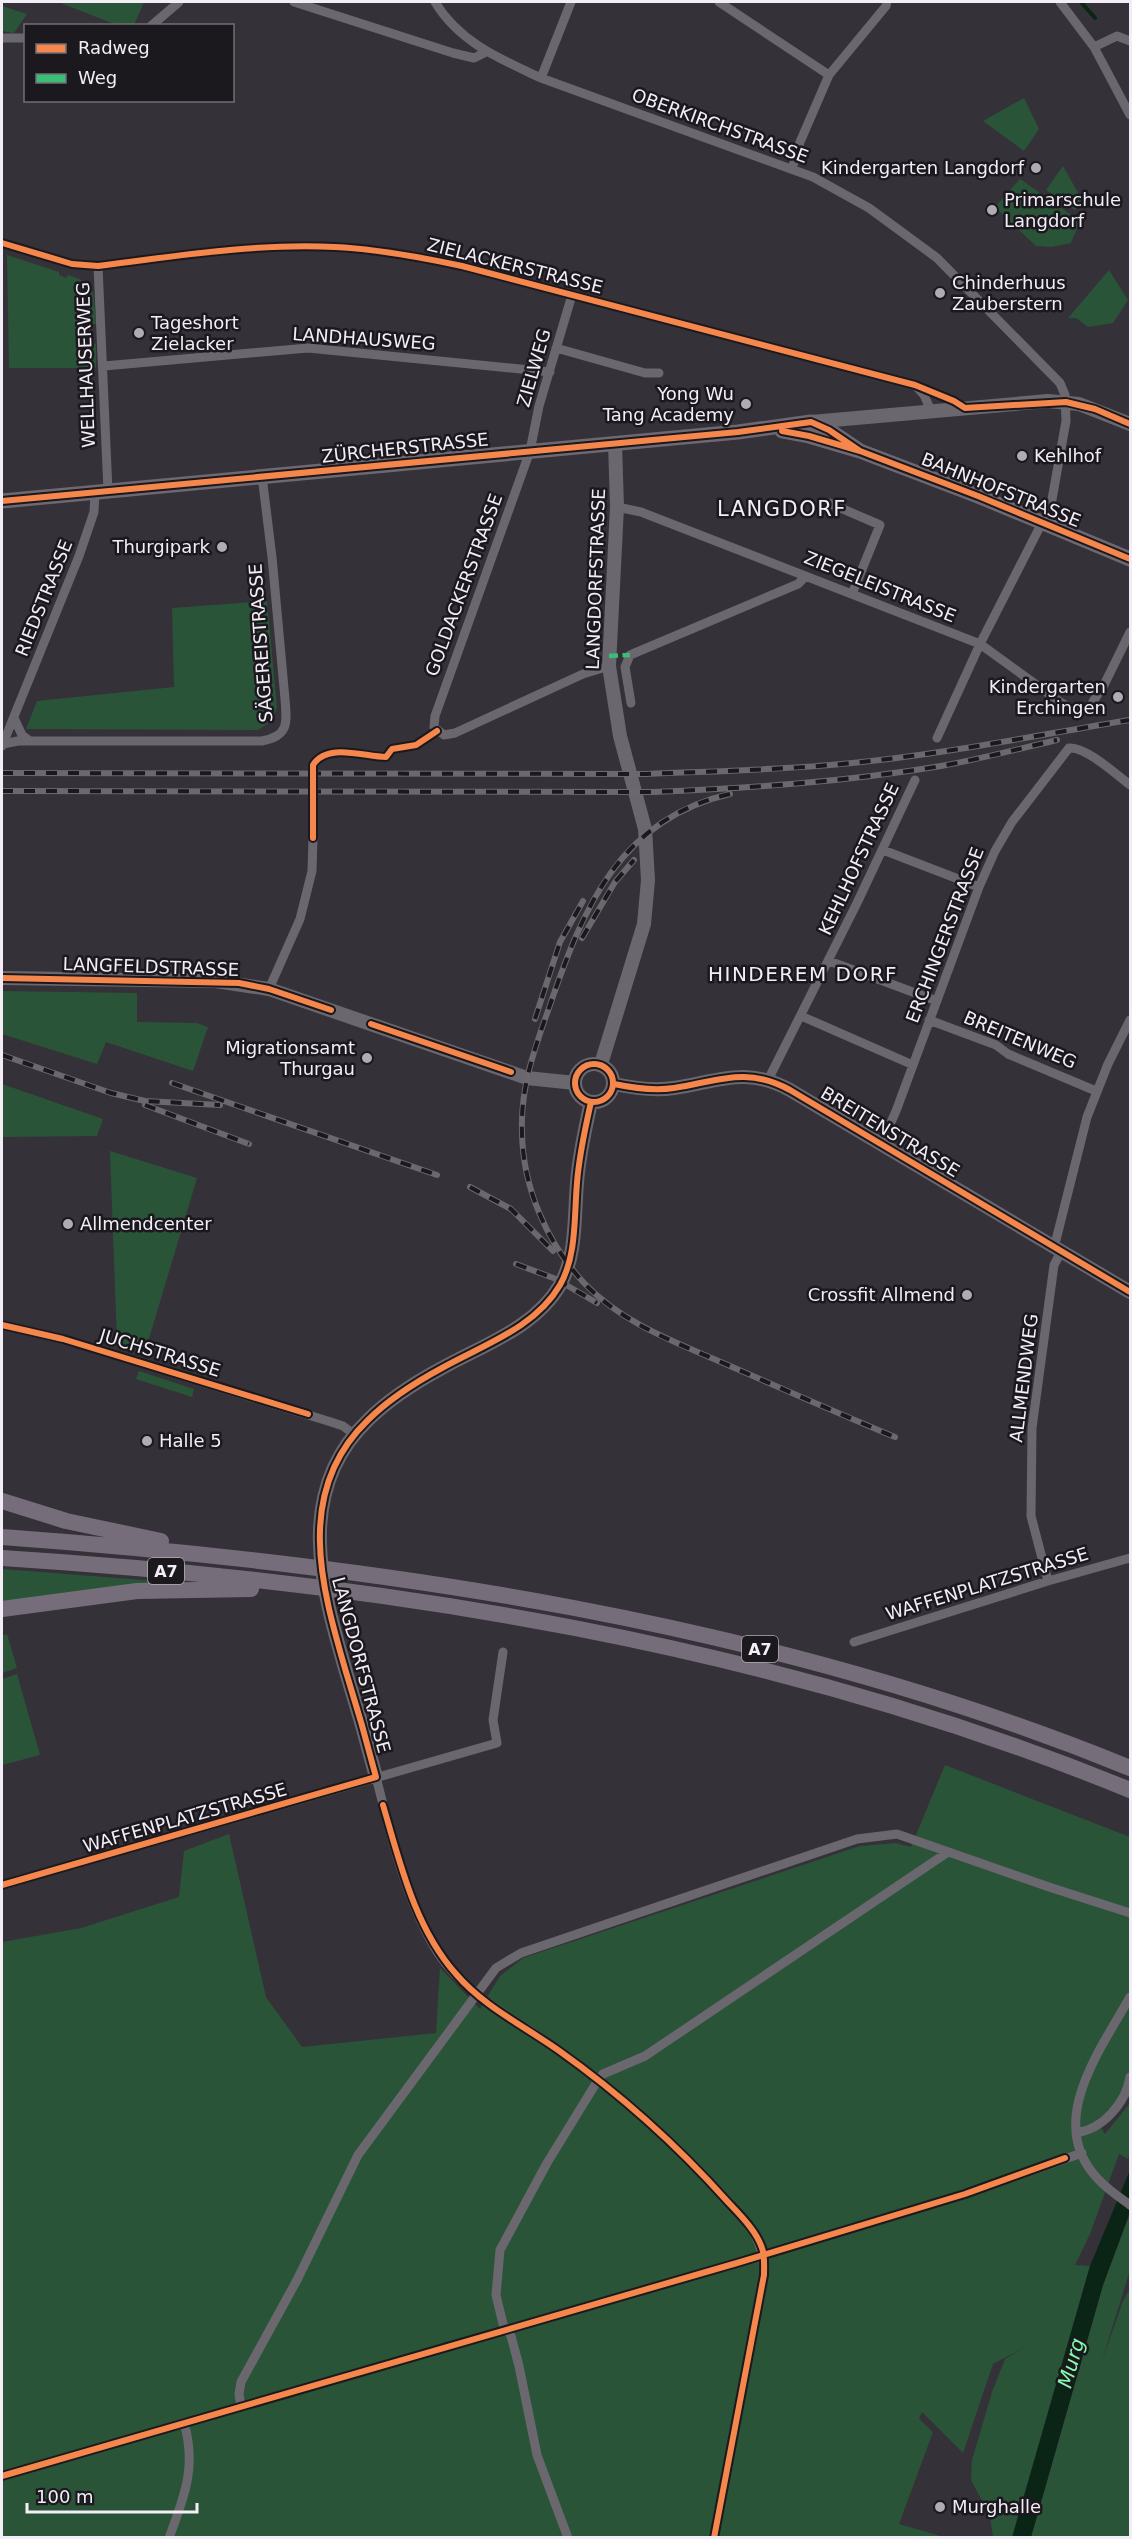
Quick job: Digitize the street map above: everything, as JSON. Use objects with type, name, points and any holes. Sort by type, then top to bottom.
[{"type":"highway","name":"A7","points":[[2,1501],[82,1524],[259,1560]]},
{"type":"highway","name":"A7","points":[[2,1537],[259,1560],[477,1590],[716,1638],[839,1670],[943,1701],[1131,1768]]},
{"type":"highway","name":"A7","points":[[2,1558],[180,1572],[330,1589],[560,1626],[778,1674],[942,1722],[1065,1764],[1131,1790]]},
{"type":"highway","name":"A7","points":[[2,1609],[90,1595],[147,1590],[330,1589]]},
{"type":"main road","name":"ZÜRCHERSTRASSE","points":[[2,501],[764,429],[811,422]]},
{"type":"main road","name":"BAHNHOFSTRASSE","points":[[811,422],[829,430],[860,451]]},
{"type":"main road","name":"BAHNHOFSTRASSE","points":[[764,429],[809,436],[860,451],[1131,559]]},
{"type":"street","points":[[154,24],[179,2]]},
{"type":"street","name":"OBERKIRCHSTRASSE","points":[[294,2],[453,53],[474,58],[486,52],[541,78],[813,177],[869,208],[937,258],[1053,375],[1063,389],[1066,402]]},
{"type":"street","points":[[435,2],[453,25],[486,52]]},
{"type":"street","points":[[541,78],[571,2]]},
{"type":"street","points":[[719,2],[829,75]]},
{"type":"street","points":[[1060,2],[1094,47],[1131,115]]},
{"type":"street","points":[[792,169],[829,75],[886,4]]},
{"type":"street","points":[[1094,47],[1117,36],[1131,41]]},
{"type":"street","points":[[2,38],[24,38]]},
{"type":"street","name":"WELLHAUSERWEG","points":[[2,243],[72,264],[98,266],[104,366],[101,492]]},
{"type":"street","name":"ZIELACKERSTRASSE","points":[[98,266],[234,250],[336,247],[403,254],[455,264],[915,385],[924,395],[931,411]]},
{"type":"street","name":"ZIELWEG","points":[[530,451],[539,406],[572,295]]},
{"type":"street","name":"LANDHAUSWEG","points":[[104,366],[308,348],[550,372]]},
{"type":"street","points":[[556,348],[645,373],[659,373]]},
{"type":"street","points":[[937,738],[980,644],[1051,506],[1066,421],[1066,402]]},
{"type":"street","name":"ZÜRCHERSTRASSE","points":[[811,422],[1066,402],[1131,424]]},
{"type":"street","name":"LANGDORFSTRASSE","points":[[601,1064],[644,924],[648,880],[645,829],[620,736],[609,666],[617,507],[615,443]]},
{"type":"street","name":"GOLDACKERSTRASSE","points":[[530,451],[433,722],[437,730],[444,735],[455,733],[583,674],[609,666]]},
{"type":"street","name":"SÄGEREISTRASSE","points":[[2,745],[30,741],[262,741],[274,739],[283,733],[287,722],[272,557],[262,477]]},
{"type":"street","name":"RIEDSTRASSE","points":[[2,745],[79,556],[101,492]]},
{"type":"street","points":[[829,503],[880,525],[852,594]]},
{"type":"street","name":"ZIEGELEISTRASSE","points":[[617,507],[640,512],[980,644],[1077,712],[1089,708],[1105,683],[1131,632]]},
{"type":"street","points":[[631,703],[625,667],[630,655],[798,584],[806,576]]},
{"type":"street","points":[[14,718],[22,735],[30,741]]},
{"type":"street","name":"ERCHINGERSTRASSE","points":[[881,1145],[979,887],[995,851],[1012,822],[1065,751],[1074,747],[1092,756],[1131,785]]},
{"type":"street","name":"KEHLHOFSTRASSE","points":[[768,1080],[829,961],[915,780]]},
{"type":"street","points":[[269,989],[300,919],[312,871],[313,838]]},
{"type":"street","points":[[883,850],[979,887]]},
{"type":"street","points":[[829,961],[937,1001]]},
{"type":"street","name":"LANGFELDSTRASSE","points":[[2,978],[215,981],[269,989],[527,1077],[575,1083]]},
{"type":"street","points":[[801,1016],[913,1065]]},
{"type":"street","name":"BREITENWEG","points":[[929,1020],[996,1045],[1008,1054],[1096,1091]]},
{"type":"street","name":"ALLMENDWEG","points":[[1048,1581],[1031,1516],[1032,1428],[1057,1249],[1056,1240],[1085,1124],[1096,1091],[1131,1020]]},
{"type":"street","points":[[589,1064],[601,1064],[612,1074],[614,1084],[612,1091],[604,1100],[591,1102],[581,1097],[575,1083],[576,1077],[583,1067],[589,1064]]},
{"type":"street","name":"BREITENSTRASSE","points":[[614,1084],[661,1089],[737,1075],[768,1080],[790,1090],[1131,1292]]},
{"type":"street","name":"LANGDORFSTRASSE","points":[[376,1777],[335,1635],[320,1566],[320,1520],[327,1487],[336,1465],[355,1435],[381,1408],[414,1384],[524,1323],[547,1303],[560,1285],[569,1260],[573,1238],[578,1171],[591,1102]]},
{"type":"street","name":"JUCHSTRASSE","points":[[2,1325],[63,1339],[308,1414],[343,1426],[355,1435]]},
{"type":"street","name":"WAFFENPLATZSTRASSE","points":[[854,1642],[1048,1581],[1131,1558]]},
{"type":"street","name":"WAFFENPLATZSTRASSE","points":[[2,1885],[498,1743],[493,1720],[503,1652]]},
{"type":"street","points":[[376,1777],[400,1863],[422,1923],[438,1953],[457,1976],[477,1994],[598,2080],[691,2160],[756,2236],[763,2255],[764,2275],[714,2538]]},
{"type":"street","points":[[241,2407],[239,2394],[241,2382],[297,2280],[358,2155],[496,1968],[521,1953],[857,1839],[897,1834],[1131,1913]]},
{"type":"street","points":[[567,2538],[537,2455],[519,2366],[511,2336],[503,2324],[496,2295],[500,2250],[547,2163],[603,2074],[645,2056],[948,1852]]},
{"type":"street","points":[[1131,1997],[1086,2077],[1076,2113],[1076,2133],[1082,2153],[1097,2179],[1131,2205]]},
{"type":"street","points":[[1076,2133],[1094,2128],[1113,2112],[1126,2094],[1131,2077]]},
{"type":"street","points":[[2,2476],[954,2198],[1082,2153]]},
{"type":"street","points":[[169,2538],[189,2477],[189,2449],[184,2423]]},
{"type":"shaded area","points":[[58,2],[144,2],[134,24],[114,24]]},
{"type":"shaded area","points":[[2,6],[27,14],[14,33],[2,31]]},
{"type":"shaded area","points":[[1024,98],[1039,129],[1024,151],[983,121]]},
{"type":"shaded area","points":[[1063,166],[1082,200],[1075,210],[1046,190]]},
{"type":"shaded area","points":[[1020,179],[1080,221],[1071,243],[1052,247],[1036,246],[995,207]]},
{"type":"shaded area","points":[[7,255],[59,272],[59,275],[66,278],[68,275],[78,278],[90,287],[94,298],[96,324],[90,325],[90,343],[96,344],[96,368],[9,368]]},
{"type":"shaded area","points":[[1109,270],[1128,300],[1113,323],[1088,327],[1076,318],[1068,318]]},
{"type":"shaded area","points":[[267,601],[277,708],[270,722],[258,730],[26,729],[37,701],[174,687],[172,608]]},
{"type":"shaded area","points":[[2,991],[137,993],[137,1022],[197,1023],[208,1027],[193,1071],[106,1042],[97,1064],[2,1034]]},
{"type":"shaded area","points":[[2,1084],[103,1119],[97,1136],[2,1137]]},
{"type":"shaded area","points":[[110,1151],[197,1178],[145,1352],[117,1342]]},
{"type":"shaded area","points":[[139,1371],[194,1389],[192,1397],[136,1379]]},
{"type":"shaded area","points":[[2,1569],[182,1583],[2,1603]]},
{"type":"shaded area","points":[[7,1634],[17,1668],[2,1673],[2,1636]]},
{"type":"shaded area","points":[[17,1674],[40,1755],[2,1765],[2,1679]]},
{"type":"shaded area","points":[[945,1765],[1130,1837],[1130,2097],[1096,2120],[1105,2134],[1130,2103],[1130,2153],[1128,2159],[1119,2154],[1090,2234],[1075,2265],[1090,2266],[1012,2537],[993,2537],[990,2516],[971,2480],[972,2460],[992,2392],[1005,2359],[1023,2348],[993,2364],[963,2453],[922,2412],[919,2419],[933,2432],[899,2524],[944,2537],[2,2537],[2,1942],[81,1928],[179,1897],[184,1851],[229,1834],[266,1997],[302,2047],[436,2033],[440,1968],[480,2009],[500,1976],[523,1958],[860,1846],[896,1843],[911,1847]]},
{"type":"shaded area","points":[[1130,2214],[1130,2270],[1102,2361],[1123,2301],[1130,2289],[1130,2537],[1031,2538],[1103,2285]]},
{"type":"water","name":"Murg","points":[[1130,2170],[1130,2212],[1103,2285],[1031,2537],[1012,2538],[1090,2266]]},
{"type":"waterway","points":[[1081,2],[1095,18]]},
{"type":"railway","points":[[2,773],[647,774],[750,770],[887,759],[1130,720]]},
{"type":"railway","points":[[2,791],[653,792],[797,784],[905,772],[1057,740]]},
{"type":"railway","points":[[730,794],[692,806],[660,824],[633,846],[611,873],[576,935],[539,1036],[523,1100],[523,1154],[532,1194],[548,1232],[571,1267],[584,1283],[616,1310],[652,1332],[895,1437]]},
{"type":"railway","points":[[582,938],[615,882],[634,860]]},
{"type":"railway","points":[[535,1019],[560,942],[583,901]]},
{"type":"railway","points":[[2,1055],[111,1093],[145,1101],[220,1105]]},
{"type":"railway","points":[[172,1083],[437,1175]]},
{"type":"railway","points":[[145,1105],[249,1144]]},
{"type":"railway","points":[[470,1187],[511,1209],[553,1251]]},
{"type":"railway","points":[[516,1264],[556,1279],[597,1303]]},
{"type":"marked path","points":[[609,656],[630,655]]},
{"type":"cycle path","points":[[2,243],[72,264],[98,266],[216,251],[276,247],[335,247],[399,254],[462,266],[915,385],[965,408],[1066,402],[1095,409],[1130,424]]},
{"type":"cycle path","points":[[2,501],[738,432],[811,422],[829,430],[860,451]]},
{"type":"cycle path","points":[[782,431],[809,436],[860,451],[978,496],[1130,559]]},
{"type":"cycle path","points":[[313,838],[313,765],[319,758],[337,752],[386,757],[392,749],[416,745],[437,731]]},
{"type":"cycle path","points":[[2,978],[239,983],[269,989],[331,1010]]},
{"type":"cycle path","points":[[371,1024],[511,1072]]},
{"type":"cycle path","points":[[594,1064],[608,1069],[613,1083],[608,1097],[594,1102],[580,1097],[575,1083],[580,1069],[594,1064]]},
{"type":"cycle path","points":[[614,1084],[644,1089],[666,1089],[732,1077],[746,1077],[774,1083],[790,1090],[1130,1292]]},
{"type":"cycle path","points":[[2,1885],[376,1777],[328,1606],[322,1573],[320,1540],[322,1508],[330,1477],[345,1448],[368,1420],[385,1405],[423,1379],[522,1324],[537,1313],[560,1285],[572,1248],[579,1162],[591,1102]]},
{"type":"cycle path","points":[[2,1325],[63,1339],[308,1414]]},
{"type":"cycle path","points":[[383,1805],[419,1916],[442,1956],[456,1974],[491,2006],[558,2050],[647,2121],[708,2180],[747,2223],[759,2241],[764,2254],[764,2275],[714,2538]]},
{"type":"cycle path","points":[[2,2476],[737,2263],[965,2194],[1065,2158]]},
{"type":"place","name":"Kindergarten Langdorf","points":[[1036,168]]},
{"type":"place","name":"Primarschule Langdorf","points":[[992,210]]},
{"type":"place","name":"Chinderhuus Zauberstern","points":[[940,293]]},
{"type":"place","name":"Tageshort Zielacker","points":[[139,333]]},
{"type":"place","name":"Yong Wu Tang Academy","points":[[746,404]]},
{"type":"place","name":"Kehlhof","points":[[1022,456]]},
{"type":"place","name":"Thurgipark","points":[[222,547]]},
{"type":"place","name":"Kindergarten Erchingen","points":[[1118,697]]},
{"type":"place","name":"Migrationsamt Thurgau","points":[[367,1058]]},
{"type":"place","name":"Allmendcenter","points":[[68,1224]]},
{"type":"place","name":"Crossfit Allmend","points":[[967,1295]]},
{"type":"place","name":"Halle 5","points":[[147,1441]]},
{"type":"place","name":"Murghalle","points":[[940,2507]]},
{"type":"district","name":"LANGDORF","points":[[782,509]]},
{"type":"district","name":"HINDEREM DORF","points":[[803,974]]}]
